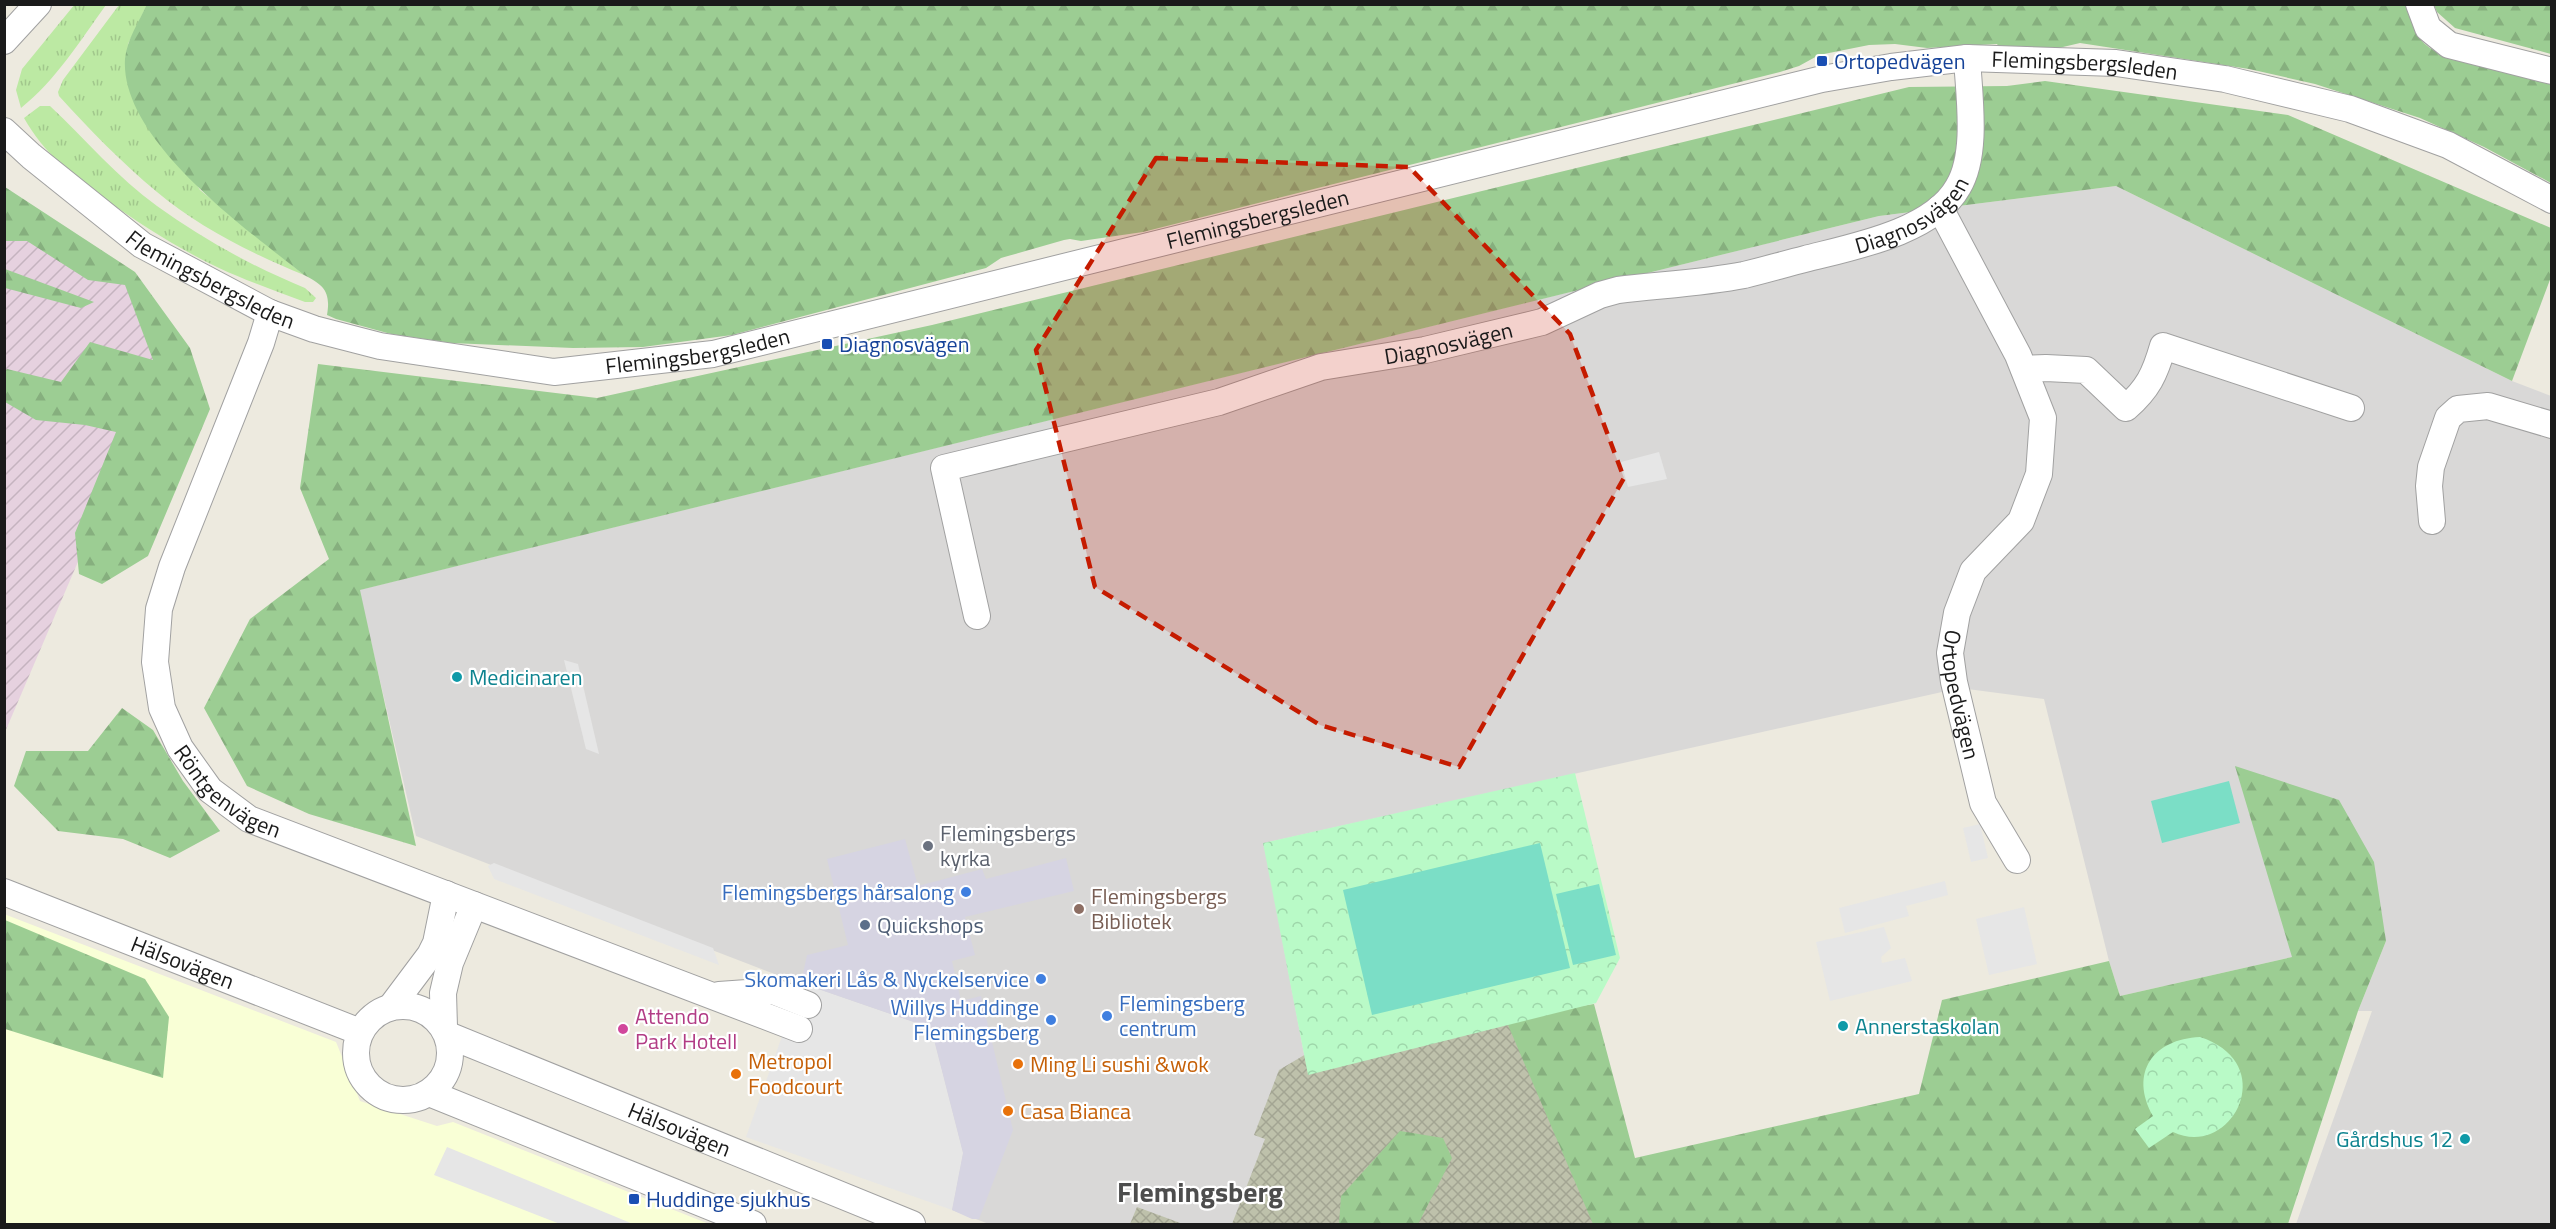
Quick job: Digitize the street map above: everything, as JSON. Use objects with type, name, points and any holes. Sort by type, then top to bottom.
[{"type":"street","points":[[4,42],[38,4]]},
{"type":"street","points":[[2420,4],[2428,28],[2436,37],[2449,45],[2552,71]]},
{"type":"street","name":"Flemingsbergsleden","points":[[4,130],[31,156],[142,245],[270,313],[314,329],[380,346],[554,372],[713,354],[1811,81],[1891,67],[1967,58],[2116,63],[2225,79],[2350,109],[2448,145],[2552,201]]},
{"type":"street","name":"Diagnosvägen","points":[[977,616],[944,468],[1219,402],[1321,367],[1425,350],[1542,322],[1600,295],[1618,290],[1743,275],[1870,242],[1914,225],[1940,208],[1958,188],[1970,159],[1967,58]]},
{"type":"street","name":"Ortopedvägen","points":[[1940,208],[2025,369],[2043,418],[2039,474],[2021,521],[1973,571],[1957,614],[1950,653],[1954,682],[1983,803],[2017,860]]},
{"type":"street","name":"Röntgenvägen","points":[[270,313],[261,343],[172,567],[159,609],[155,662],[162,708],[180,748],[210,790],[249,819],[709,996],[803,1017]]},
{"type":"street","points":[[2025,369],[2086,370],[2126,408],[2144,392],[2157,366],[2163,346],[2351,408]]},
{"type":"street","points":[[2432,521],[2431,467],[2448,418],[2458,409],[2488,406],[2552,425]]},
{"type":"street","name":"Hälsovägen","points":[[4,892],[360,1032]]},
{"type":"street","points":[[446,894],[436,943],[430,955],[391,1007],[368,1021],[360,1032],[356,1045],[356,1059],[360,1072],[377,1093],[403,1100],[417,1099],[429,1093],[446,1073],[450,1061],[443,993],[450,963],[474,906]]},
{"type":"street","points":[[391,1007],[406,1005],[420,1008],[434,1016],[446,1031]]},
{"type":"street","name":"Hälsovägen","points":[[446,1031],[912,1224]]},
{"type":"street","points":[[429,1093],[753,1224]]},
{"type":"highlighted area","points":[[1156,158],[1409,167],[1570,334],[1624,478],[1459,767],[1320,725],[1095,587],[1036,350]]},
{"type":"shaded area","points":[[2116,186],[2512,381],[2551,396],[2551,1224],[2296,1224],[2372,1011],[2358,1011],[2386,941],[2292,957],[2120,996],[2109,961],[2044,699],[1960,688],[1264,843],[1308,1075],[1247,1224],[989,1224],[952,1210],[963,1153],[931,1028],[798,983],[416,836],[359,590],[1879,216]]},
{"type":"shaded area","points":[[5,224],[127,275],[167,354],[5,732]]},
{"type":"shaded area","points":[[1659,452],[1667,479],[1628,487],[1621,462]]},
{"type":"shaded area","points":[[564,660],[578,664],[599,754],[586,749]]},
{"type":"shaded area","points":[[1980,824],[1988,858],[1971,862],[1963,828]]},
{"type":"shaded area","points":[[905,839],[918,886],[982,869],[986,879],[1066,858],[1074,891],[965,917],[975,955],[952,961],[961,1001],[981,996],[1013,1130],[979,1219],[972,1219],[952,1210],[963,1153],[931,1028],[801,983],[807,955],[848,945],[827,859]]},
{"type":"shaded area","points":[[494,863],[713,948],[719,965],[494,879],[488,866]]},
{"type":"shaded area","points":[[1945,881],[1948,895],[1906,906],[1909,916],[1845,933],[1839,908]]},
{"type":"shaded area","points":[[2024,907],[2037,964],[1989,975],[1976,919]]},
{"type":"shaded area","points":[[4,914],[336,1042],[360,1101],[437,1126],[453,1122],[709,1224],[5,1224]]},
{"type":"shaded area","points":[[1884,927],[1891,948],[1881,957],[1882,963],[1905,958],[1912,981],[1830,1001],[1816,942]]},
{"type":"shaded area","points":[[1535,976],[1622,1224],[1232,1224],[1265,1139],[1254,1135],[1279,1070],[1372,1015]]},
{"type":"shaded area","points":[[801,983],[931,1028],[963,1153],[952,1210],[746,1137]]},
{"type":"shaded area","points":[[447,1147],[633,1224],[560,1224],[434,1175]]},
{"type":"shaded area","points":[[1137,1207],[1183,1224],[1130,1224]]},
{"type":"green space","points":[[75,4],[106,5],[56,73],[21,108],[16,90],[22,69]]},
{"type":"green space","points":[[147,4],[2409,5],[2416,33],[2424,44],[2437,52],[2551,82],[2551,183],[2484,147],[2420,118],[2315,84],[2249,69],[2080,43],[2008,60],[1997,44],[1927,48],[1895,44],[1869,45],[1819,55],[1799,66],[1780,72],[1143,232],[1081,241],[1064,240],[1001,258],[986,268],[732,335],[643,347],[573,348],[451,343],[391,334],[327,315],[327,295],[321,286],[221,208],[165,151],[143,121],[129,90],[125,59],[131,38]]},
{"type":"green space","points":[[119,5],[147,5],[128,44],[126,75],[200,190],[304,275],[266,259],[228,239],[173,205],[119,158],[59,96],[58,92],[63,80]]},
{"type":"green space","points":[[2434,5],[2551,5],[2551,54],[2455,28],[2437,12]]},
{"type":"green space","points":[[2045,81],[2288,115],[2551,228],[2551,277],[2512,381],[2116,186],[1879,216],[360,590],[416,846],[309,814],[247,786],[204,708],[250,619],[329,559],[300,488],[318,364],[597,398],[932,325],[1909,87],[2007,86]]},
{"type":"green space","points":[[40,106],[50,106],[129,183],[174,218],[247,262],[305,288],[316,298],[313,302],[305,302],[204,261],[146,227],[93,191],[50,153],[24,118]]},
{"type":"green space","points":[[5,187],[135,272],[190,348],[210,409],[148,556],[102,584],[79,574],[75,533],[116,432],[85,425],[36,420],[5,402],[5,371],[7,369],[61,382],[90,342],[153,360],[125,285],[88,280],[27,241],[5,241]]},
{"type":"green space","points":[[5,269],[94,302],[81,308],[5,288]]},
{"type":"green space","points":[[122,708],[153,730],[183,781],[220,831],[170,858],[123,839],[58,831],[14,786],[26,751],[88,751]]},
{"type":"green space","points":[[2235,766],[2339,800],[2374,862],[2386,941],[2358,1011],[2288,1224],[1593,1224],[1505,1018],[1594,1004],[1635,1158],[1919,1094],[1942,1000],[2109,961],[2120,996],[2292,957]]},
{"type":"green space","points":[[1575,773],[1620,958],[1596,1003],[1308,1075],[1263,843]]},
{"type":"green space","points":[[2229,781],[2240,823],[2162,843],[2151,801]]},
{"type":"green space","points":[[1540,843],[1570,968],[1372,1015],[1343,890]]},
{"type":"green space","points":[[1599,884],[1616,955],[1573,965],[1556,894]]},
{"type":"green space","points":[[5,920],[145,979],[169,1017],[163,1078],[5,1029]]},
{"type":"green space","points":[[2200,1037],[2225,1050],[2239,1067],[2243,1086],[2239,1105],[2229,1121],[2213,1133],[2194,1137],[2173,1132],[2149,1148],[2135,1129],[2153,1116],[2146,1100],[2144,1086],[2145,1073],[2150,1061],[2169,1044]]},
{"type":"green space","points":[[1400,1131],[1443,1138],[1452,1158],[1418,1224],[1339,1224],[1341,1196]]},
{"type":"place","name":"Ortopedvägen","points":[[1822,61]]},
{"type":"place","name":"Diagnosvägen","points":[[827,344]]},
{"type":"place","name":"Medicinaren","points":[[457,677]]},
{"type":"place","name":"Flemingsbergs kyrka","points":[[928,846]]},
{"type":"place","name":"Flemingsbergs hårsalong","points":[[966,892]]},
{"type":"place","name":"Flemingsbergs Bibliotek","points":[[1079,909]]},
{"type":"place","name":"Quickshops","points":[[865,925]]},
{"type":"place","name":"Skomakeri Lås & Nyckelservice","points":[[1041,979]]},
{"type":"place","name":"Flemingsberg centrum","points":[[1107,1016]]},
{"type":"place","name":"Willys Huddinge Flemingsberg","points":[[1051,1020]]},
{"type":"place","name":"Annerstaskolan","points":[[1843,1026]]},
{"type":"place","name":"Attendo Park Hotell","points":[[623,1029]]},
{"type":"place","name":"Ming Li sushi &wok","points":[[1018,1064]]},
{"type":"place","name":"Metropol Foodcourt","points":[[736,1074]]},
{"type":"place","name":"Casa Bianca","points":[[1008,1111]]},
{"type":"place","name":"Gårdshus 12","points":[[2465,1139]]},
{"type":"place","name":"Huddinge sjukhus","points":[[634,1199]]},
{"type":"district","name":"Flemingsberg","points":[[1200,1192]]}]
